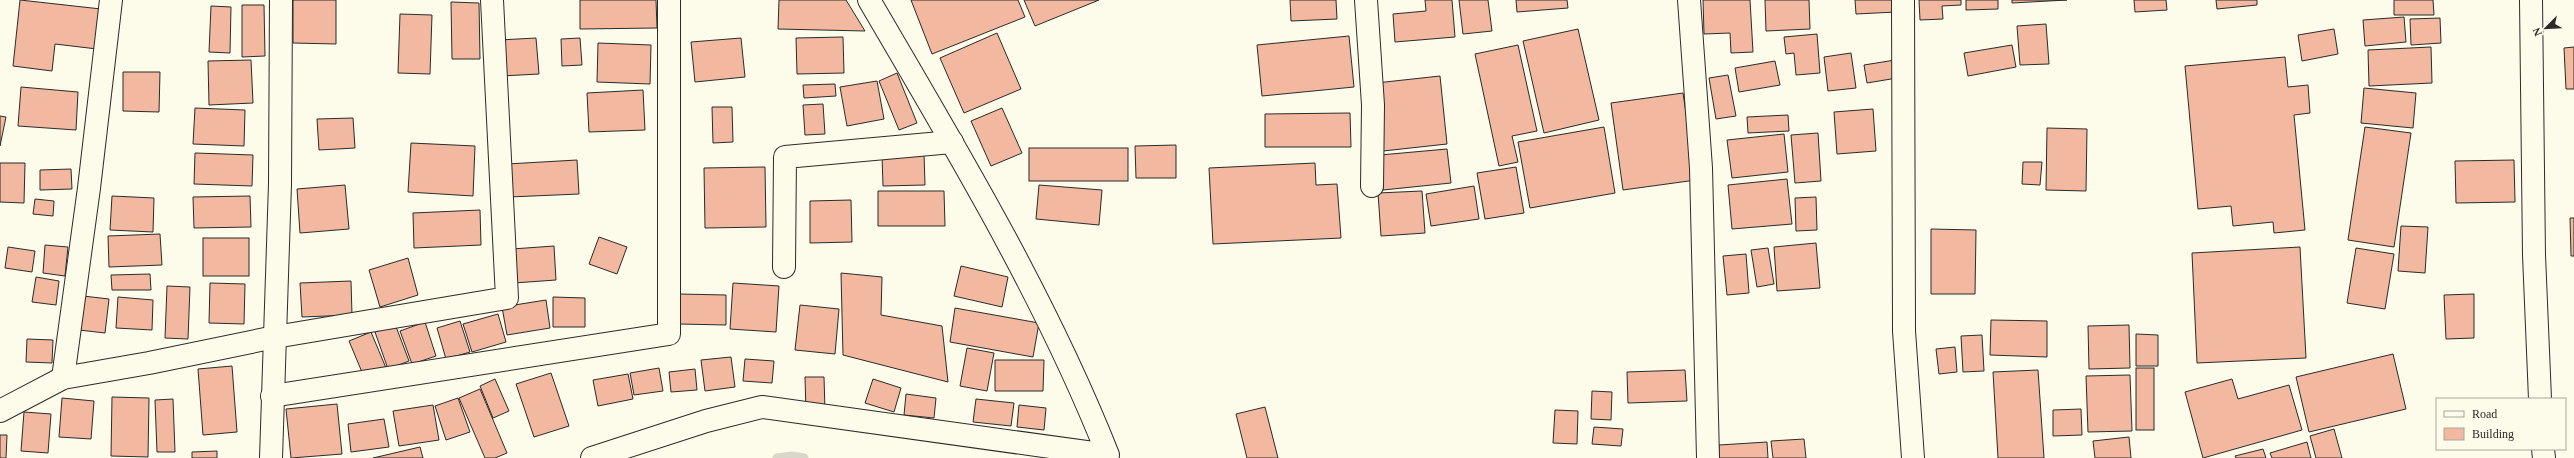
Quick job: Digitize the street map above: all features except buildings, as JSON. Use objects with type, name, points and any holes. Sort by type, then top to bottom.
[{"type":"street","points":[[63,378],[89,188],[111,0]]},
{"type":"street","points":[[271,458],[280,184],[281,0]]},
{"type":"street","points":[[0,411],[63,378],[149,364],[275,338],[507,298],[492,0]]},
{"type":"street","points":[[272,396],[669,334],[669,0]]},
{"type":"street","points":[[592,458],[706,421],[762,407],[1108,457],[1083,392],[1031,288],[952,142],[869,0]]},
{"type":"street","points":[[1366,0],[1373,105],[1372,186]]},
{"type":"street","points":[[1689,0],[1701,168],[1708,458]]},
{"type":"street","points":[[1903,0],[1904,331],[1913,458]]},
{"type":"street","points":[[2531,0],[2534,255],[2540,398]]},
{"type":"street","points":[[784,267],[785,158],[952,142]]},
{"type":"waterway","points":[[777,458],[792,456],[804,458]]}]
